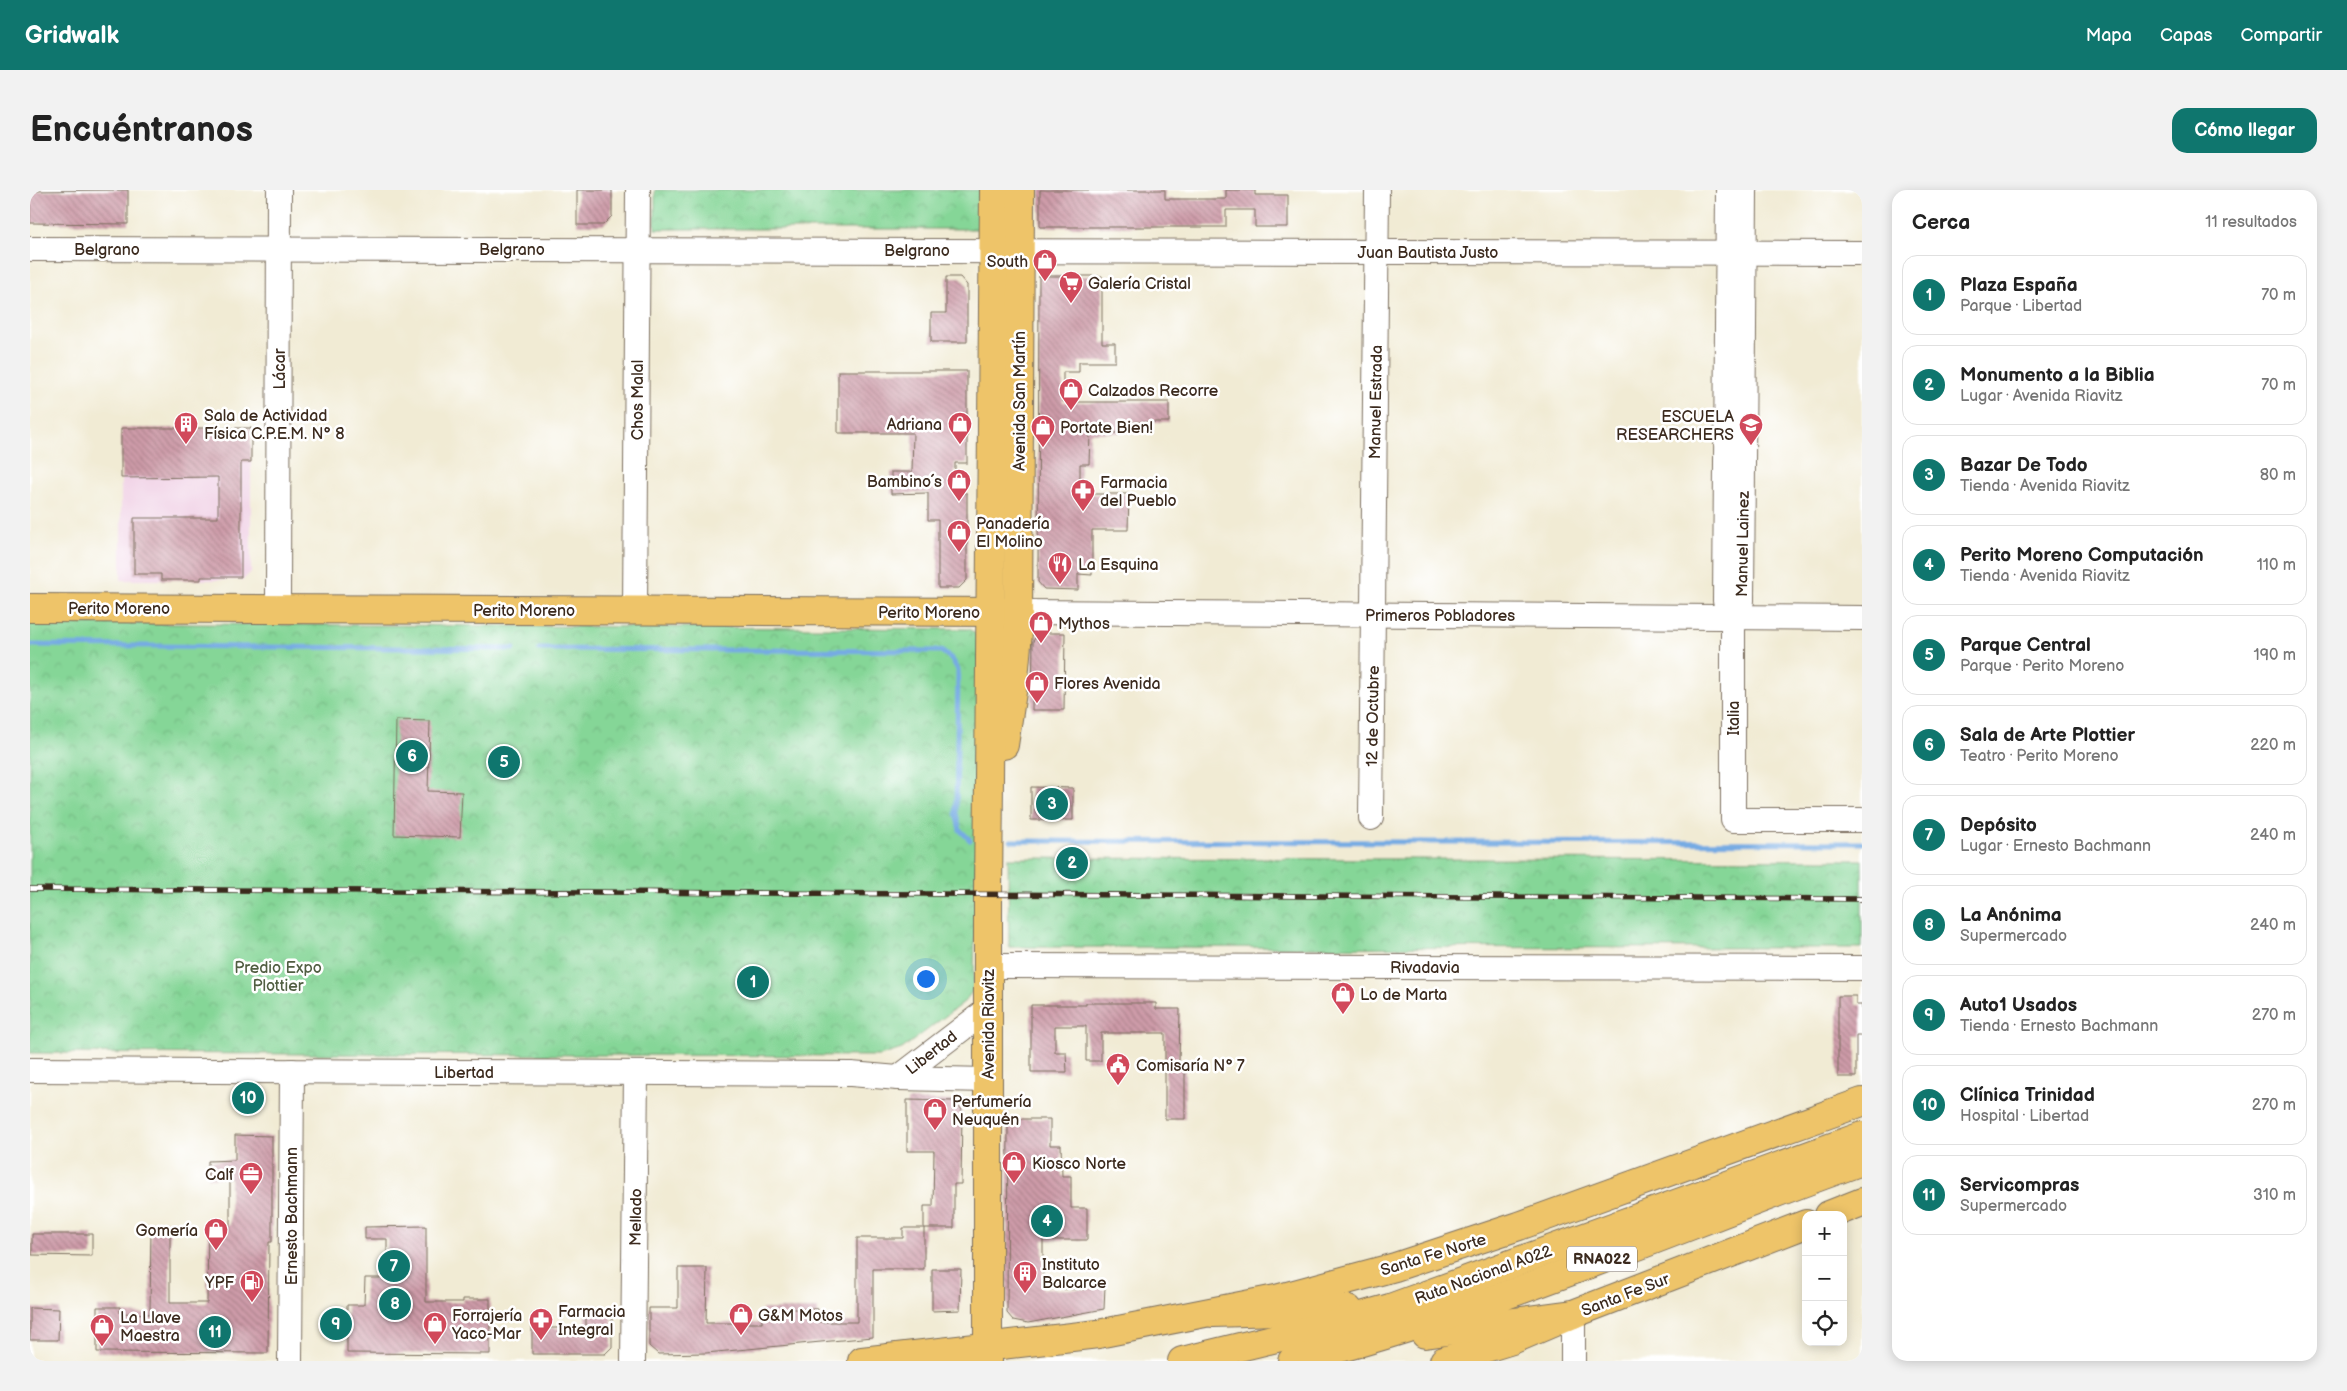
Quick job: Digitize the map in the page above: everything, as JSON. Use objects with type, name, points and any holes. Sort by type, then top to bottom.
[{"type":"main road","name":"Avenida San Martín","points":[[994,190],[1007,250]]},
{"type":"main road","name":"Avenida San Martín","points":[[1005,612],[1007,250],[1020,190]]},
{"type":"main road","name":"Perito Moreno","points":[[30,608],[1005,612]]},
{"type":"main road","name":"Avenida Riavitz","points":[[988,1354],[980,1080],[988,1009],[989,838],[1014,680],[1005,612]]},
{"type":"main road","name":"Santa Fe Norte","points":[[862,1361],[988,1354],[1213,1313],[1336,1283],[1468,1243],[1862,1102]]},
{"type":"main road","name":"Ruta Nacional A022","points":[[1182,1361],[1390,1308],[1862,1136]]},
{"type":"main road","name":"Ruta Nacional A022","points":[[1292,1361],[1362,1342],[1488,1301],[1862,1161]]},
{"type":"main road","points":[[1839,1211],[1862,1202]]},
{"type":"main road","name":"Santa Fe Sur","points":[[1444,1361],[1504,1343],[1573,1314],[1802,1226]]},
{"type":"main road","points":[[1213,1313],[1390,1308]]},
{"type":"main road","points":[[1362,1342],[1573,1314]]},
{"type":"street","name":"Lácar","points":[[278,609],[279,190]]},
{"type":"street","name":"Chos Malal","points":[[635,610],[638,190]]},
{"type":"street","name":"Manuel Estrada","points":[[1373,615],[1377,190]]},
{"type":"street","name":"Manuel Lainez","points":[[1728,190],[1736,253],[1742,601],[1733,617]]},
{"type":"street","name":"Manuel Lainez","points":[[1736,253],[1745,190]]},
{"type":"street","name":"Belgrano","points":[[30,248],[1007,250]]},
{"type":"street","name":"Juan Bautista Justo","points":[[1007,250],[1862,253]]},
{"type":"street","name":"Primeros Pobladores","points":[[1005,612],[1862,618]]},
{"type":"street","name":"12 de Octubre","points":[[1371,818],[1373,615]]},
{"type":"street","name":"Italia","points":[[1733,617],[1733,820],[1862,820]]},
{"type":"street","name":"Rivadavia","points":[[988,966],[1862,968]]},
{"type":"street","name":"Libertad","points":[[898,1078],[988,1009]]},
{"type":"street","points":[[945,1041],[943,1051],[947,1062],[980,1080]]},
{"type":"street","name":"Libertad","points":[[30,1070],[851,1074],[898,1078],[980,1080]]},
{"type":"street","name":"Ernesto Bachmann","points":[[290,1361],[292,1071]]},
{"type":"street","name":"Mellado","points":[[633,1361],[636,1073]]},
{"type":"street","points":[[1573,1314],[1573,1361]]},
{"type":"shaded area","points":[[121,428],[251,428],[251,572],[243,580],[121,580]]},
{"type":"green space","points":[[655,190],[981,190],[981,229],[655,229]]},
{"type":"green space","name":"Predio Expo Plottier","points":[[30,623],[969,629],[977,635],[980,648],[974,978],[972,992],[964,1002],[902,1049],[880,1056],[30,1053]]},
{"type":"green space","points":[[1008,858],[1862,860],[1862,948],[1009,947]]},
{"type":"building","points":[[128,190],[128,224],[30,223],[30,191]]},
{"type":"building","points":[[577,190],[612,190],[612,216],[603,225],[577,225]]},
{"type":"building","points":[[1040,190],[1165,190],[1165,199],[1226,199],[1226,190],[1255,190],[1255,195],[1288,195],[1288,227],[1255,227],[1255,210],[1226,210],[1226,227],[1040,227]]},
{"type":"building","points":[[1039,276],[1102,276],[1102,343],[1115,343],[1115,362],[1079,362],[1079,372],[1063,372],[1063,402],[1169,402],[1169,422],[1120,422],[1120,433],[1090,433],[1089,464],[1080,464],[1080,494],[1129,494],[1128,530],[1092,530],[1092,575],[1078,574],[1078,590],[1044,589],[1038,582]]},
{"type":"building","points":[[946,277],[960,277],[967,285],[967,342],[931,342],[931,313],[946,313]]},
{"type":"building","points":[[838,371],[967,371],[967,463],[955,463],[955,493],[967,493],[967,580],[959,588],[938,588],[938,520],[928,520],[928,493],[891,494],[891,472],[912,472],[913,433],[838,433]]},
{"type":"building","points":[[121,428],[251,428],[251,462],[241,462],[241,577],[161,580],[161,574],[134,574],[134,518],[218,518],[218,477],[121,478]]},
{"type":"building","points":[[1039,633],[1065,633],[1064,710],[1032,710],[1033,641]]},
{"type":"building","points":[[396,720],[430,721],[428,791],[462,792],[460,837],[394,835]]},
{"type":"building","points":[[1031,787],[1073,788],[1073,820],[1031,820]]},
{"type":"building","points":[[1838,996],[1856,996],[1856,1005],[1862,1005],[1862,1036],[1856,1036],[1856,1077],[1838,1077]]},
{"type":"building","points":[[1086,1003],[1156,1003],[1156,1009],[1180,1009],[1179,1064],[1185,1064],[1185,1119],[1165,1119],[1165,1033],[1101,1033],[1101,1061],[1086,1061],[1086,1026],[1055,1026],[1055,1052],[1066,1052],[1067,1072],[1031,1072],[1031,1005],[1086,1005]]},
{"type":"building","points":[[907,1100],[955,1101],[962,1110],[961,1184],[954,1184],[954,1228],[924,1228],[924,1206],[933,1206],[934,1151],[907,1151]]},
{"type":"building","points":[[1008,1119],[1050,1119],[1050,1145],[1061,1145],[1062,1176],[1071,1176],[1071,1208],[1087,1208],[1087,1240],[1043,1240],[1043,1289],[1086,1289],[1086,1285],[1105,1286],[1104,1309],[1028,1323],[1013,1320],[1007,1313]]},
{"type":"building","points":[[235,1135],[272,1136],[272,1242],[269,1242],[268,1353],[97,1352],[97,1307],[120,1307],[120,1313],[150,1314],[151,1225],[170,1225],[170,1303],[207,1303],[208,1225],[230,1225],[230,1178],[208,1178],[208,1161],[235,1160]]},
{"type":"building","points":[[426,1226],[426,1302],[463,1302],[463,1299],[490,1299],[490,1354],[347,1353],[347,1305],[364,1305],[365,1278],[387,1278],[387,1239],[365,1239],[365,1227]]},
{"type":"building","points":[[903,1228],[924,1228],[924,1269],[873,1269],[873,1337],[706,1353],[658,1354],[649,1346],[649,1308],[678,1308],[678,1268],[707,1268],[706,1323],[762,1323],[762,1309],[818,1309],[818,1322],[857,1322],[857,1238],[903,1238]]},
{"type":"building","points":[[32,1234],[92,1234],[92,1256],[32,1255]]},
{"type":"building","points":[[932,1269],[961,1269],[960,1310],[932,1311]]},
{"type":"building","points":[[30,1308],[59,1309],[58,1340],[30,1340]]},
{"type":"building","points":[[586,1313],[612,1313],[612,1347],[605,1354],[532,1354],[532,1314],[550,1314],[550,1328],[586,1328]]},
{"type":"waterway","points":[[30,645],[514,649]]},
{"type":"waterway","points":[[539,649],[941,651],[952,659],[958,670],[956,813],[960,830],[970,840]]},
{"type":"waterway","points":[[1011,841],[1862,843]]},
{"type":"railway","points":[[30,889],[1862,899]]},
{"type":"place","name":"South","points":[[1045,282]]},
{"type":"place","name":"Galería Cristal","points":[[1071,304]]},
{"type":"place","name":"Calzados Recorre","points":[[1071,411]]},
{"type":"place","name":"Sala de Actividad Física C.P.E.M. N° 8","points":[[186,445]]},
{"type":"place","name":"Adriana","points":[[960,445]]},
{"type":"place","name":"ESCUELA RESEARCHERS","points":[[1751,446]]},
{"type":"place","name":"Portate Bien!","points":[[1043,448]]},
{"type":"place","name":"Bambino´s","points":[[959,502]]},
{"type":"place","name":"Farmacia del Pueblo","points":[[1083,512]]},
{"type":"place","name":"Panadería El Molino","points":[[959,553]]},
{"type":"place","name":"La Esquina","points":[[1060,585]]},
{"type":"place","name":"Mythos","points":[[1041,644]]},
{"type":"place","name":"Flores Avenida","points":[[1037,704]]},
{"type":"place","name":"Sala de Arte Plottier","points":[[412,756]]},
{"type":"place","name":"Parque Central","points":[[504,762]]},
{"type":"place","name":"Bazar De Todo","points":[[1052,804]]},
{"type":"place","name":"Monumento a la Biblia","points":[[1072,863]]},
{"type":"place","name":"Plaza España","points":[[753,982]]},
{"type":"place","name":"Lo de Marta","points":[[1343,1015]]},
{"type":"place","name":"Comisaría N° 7","points":[[1118,1086]]},
{"type":"place","name":"Clínica Trinidad","points":[[248,1098]]},
{"type":"place","name":"Perfumería Neuquén","points":[[935,1131]]},
{"type":"place","name":"Kiosco Norte","points":[[1014,1184]]},
{"type":"place","name":"Calf","points":[[251,1195]]},
{"type":"place","name":"Perito Moreno Computación","points":[[1047,1221]]},
{"type":"place","name":"Gomería","points":[[216,1251]]},
{"type":"place","name":"Depósito","points":[[394,1266]]},
{"type":"place","name":"Instituto Balcarce","points":[[1025,1294]]},
{"type":"place","name":"YPF","points":[[252,1303]]},
{"type":"place","name":"La Anónima","points":[[395,1304]]},
{"type":"place","name":"Auto1 Usados","points":[[336,1324]]},
{"type":"place","name":"Servicompras","points":[[215,1332]]},
{"type":"place","name":"G&M Motos","points":[[741,1336]]},
{"type":"place","name":"Farmacia Integral","points":[[541,1341]]},
{"type":"place","name":"Forrajería Yaco-Mar","points":[[435,1345]]},
{"type":"place","name":"La Llave Maestra","points":[[102,1347]]}]
